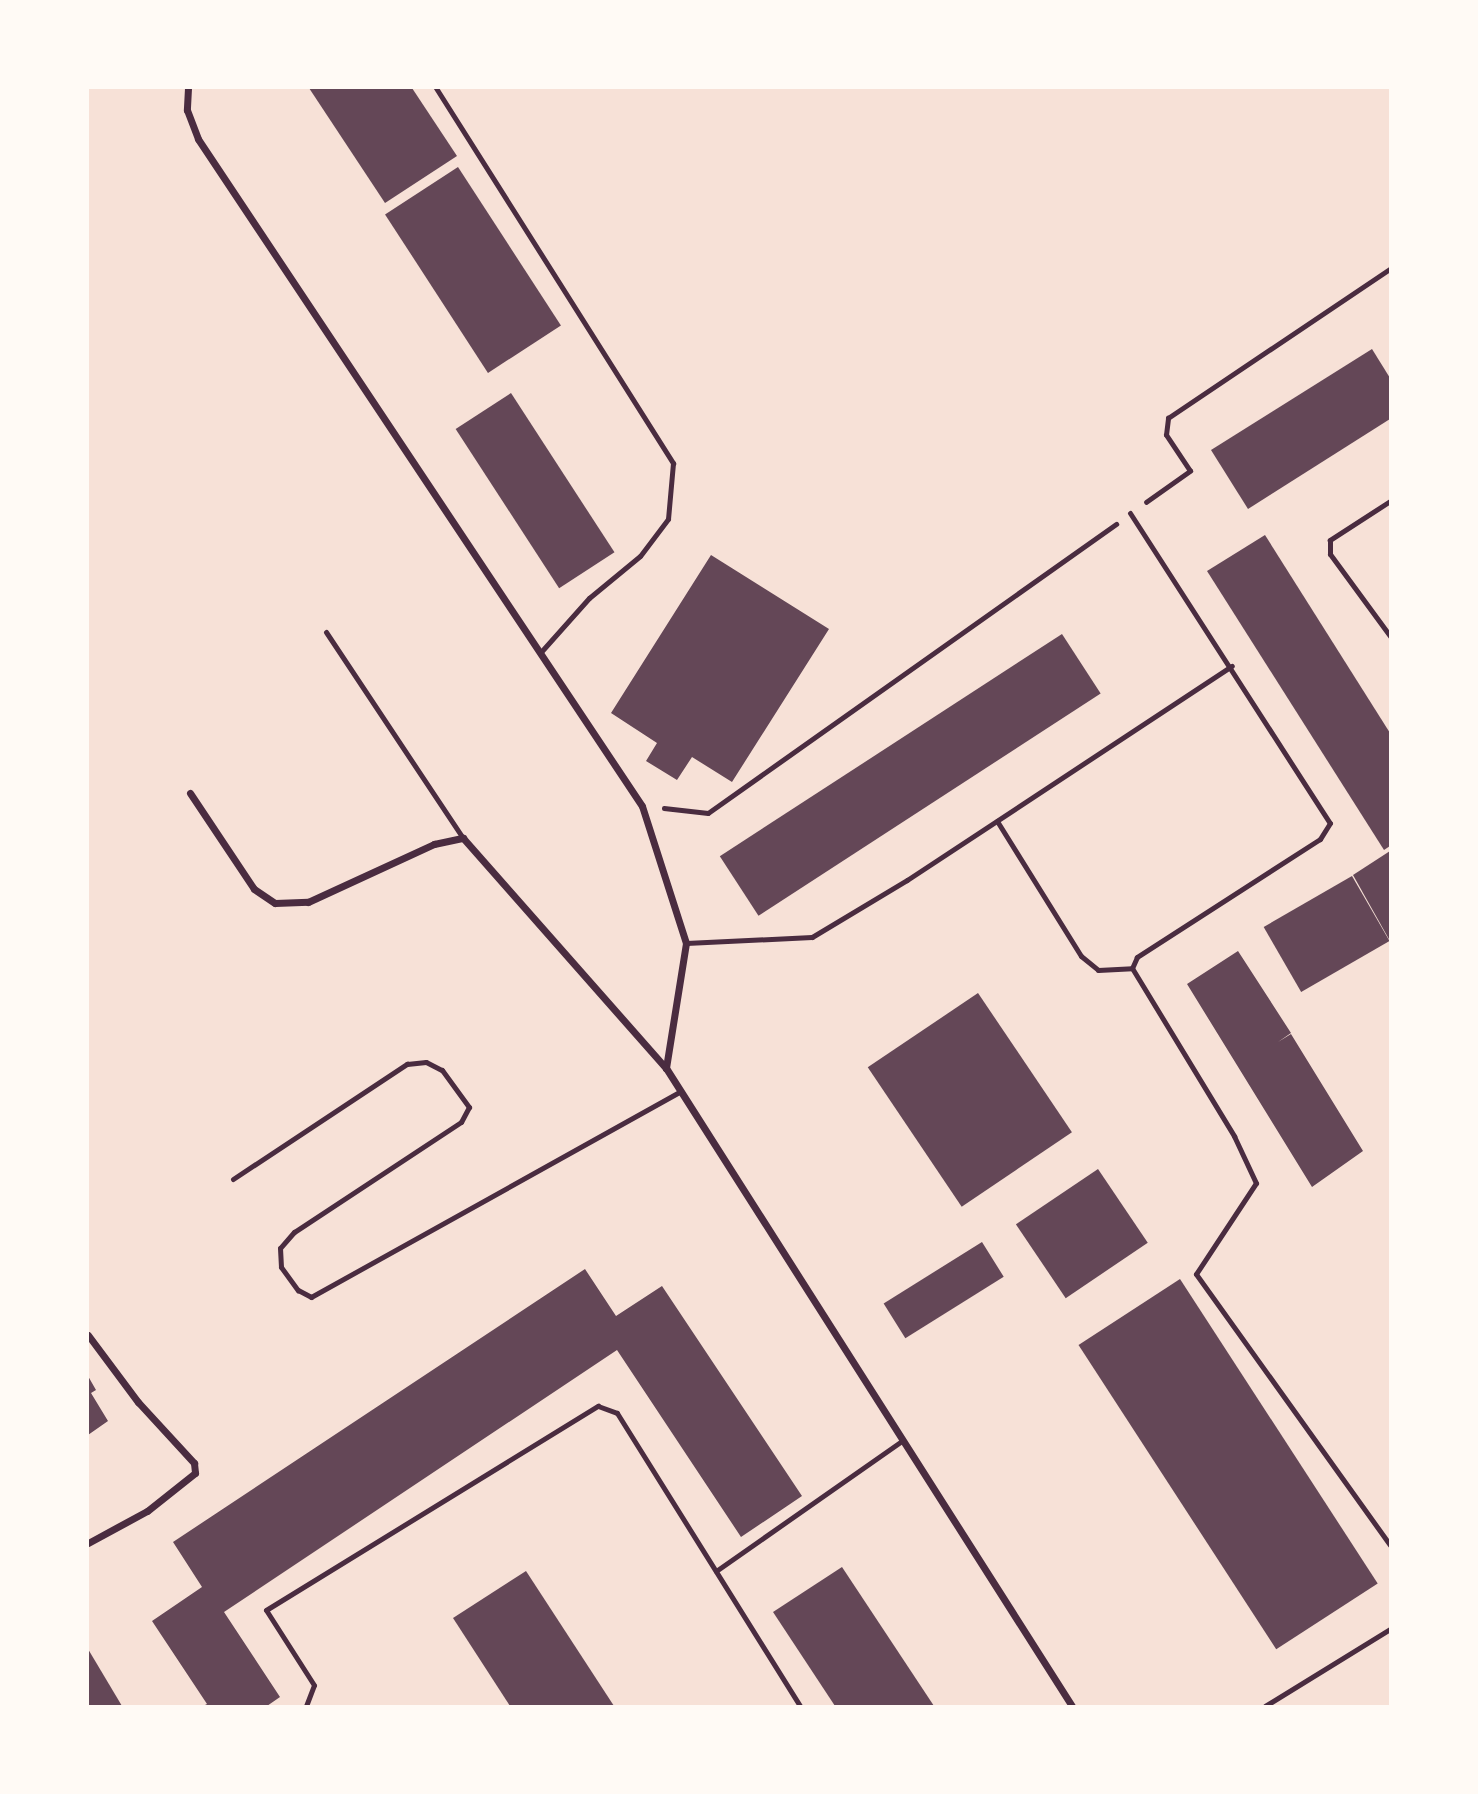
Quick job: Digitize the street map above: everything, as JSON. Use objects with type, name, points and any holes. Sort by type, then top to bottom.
[{"type":"street","points":[[188,88],[187,110],[198,139],[642,806],[686,943],[666,1068]]},
{"type":"street","points":[[190,793],[254,889],[275,903],[309,902],[434,844],[463,838],[666,1068],[1072,1706]]},
{"type":"street","points":[[88,1335],[138,1402],[194,1464],[195,1473],[147,1511],[88,1543]]},
{"type":"lane","points":[[436,88],[673,463],[668,519],[640,556],[589,598],[540,653]]},
{"type":"lane","points":[[1391,501],[1330,540],[1330,554],[1391,636]]},
{"type":"lane","points":[[1130,513],[1232,666],[1330,823],[1320,839],[1137,957],[1132,968]]},
{"type":"lane","points":[[326,632],[463,838]]},
{"type":"lane","points":[[686,943],[812,937],[997,821],[1232,666]]},
{"type":"lane","points":[[997,821],[1081,956],[1098,970],[1132,968]]},
{"type":"lane","points":[[1132,968],[1234,1136],[1256,1183],[1196,1274],[1391,1545]]},
{"type":"lane","points":[[233,1180],[407,1064],[426,1062],[442,1070],[469,1107],[461,1122],[287,1240],[280,1248],[281,1266],[298,1290],[311,1297],[681,1091]]},
{"type":"lane","points":[[306,1706],[314,1685],[266,1610],[598,1406],[617,1413],[800,1706]]},
{"type":"lane","points":[[716,1571],[903,1440]]},
{"type":"lane","points":[[1265,1706],[1391,1629]]},
{"type":"path","points":[[642,806],[708,813],[1190,471],[1166,435],[1168,418],[1391,269]]},
{"type":"building","points":[[309,88],[412,88],[457,156],[385,203]]},
{"type":"building","points":[[458,167],[561,326],[488,373],[385,214]]},
{"type":"building","points":[[1372,349],[1390,378],[1390,419],[1248,509],[1211,450]]},
{"type":"building","points":[[511,393],[614,552],[559,588],[456,429]]},
{"type":"building","points":[[1265,535],[1390,733],[1390,846],[1384,850],[1207,571]]},
{"type":"building","points":[[711,555],[829,629],[732,782],[692,757],[677,780],[646,761],[657,743],[611,713]]},
{"type":"building","points":[[1062,634],[1101,694],[758,916],[720,856]]},
{"type":"building","points":[[1390,851],[1390,941],[1353,875]]},
{"type":"building","points":[[1352,876],[1390,941],[1301,992],[1264,927]]},
{"type":"building","points":[[1238,951],[1291,1033],[1278,1042],[1291,1034],[1363,1151],[1312,1187],[1187,984]]},
{"type":"building","points":[[978,993],[1072,1132],[962,1207],[868,1067]]},
{"type":"building","points":[[1098,1169],[1148,1243],[1066,1298],[1016,1224]]},
{"type":"building","points":[[982,1242],[1004,1277],[905,1338],[884,1303]]},
{"type":"building","points":[[585,1269],[616,1316],[662,1286],[802,1496],[741,1537],[617,1350],[224,1612],[280,1697],[267,1706],[203,1706],[207,1704],[152,1621],[202,1587],[173,1542]]},
{"type":"building","points":[[1180,1279],[1378,1583],[1276,1649],[1079,1345]]},
{"type":"building","points":[[88,1376],[96,1390],[91,1393],[108,1421],[88,1435]]},
{"type":"building","points":[[842,1567],[934,1706],[835,1706],[773,1612]]},
{"type":"building","points":[[526,1571],[614,1706],[510,1706],[453,1618]]},
{"type":"building","points":[[88,1649],[122,1706],[88,1706]]}]
